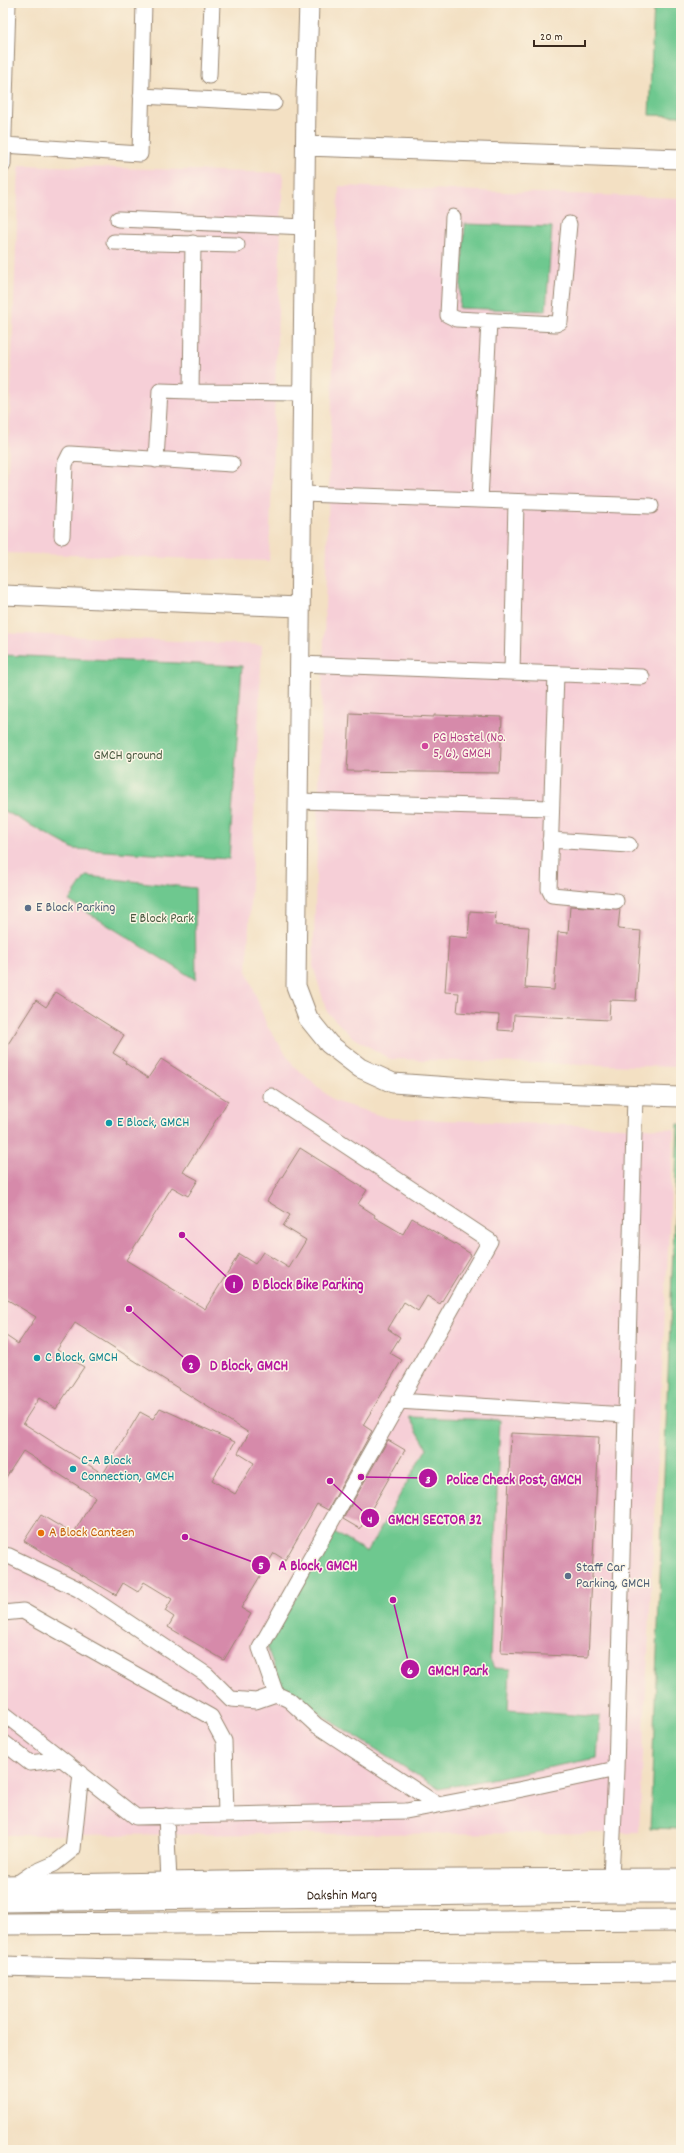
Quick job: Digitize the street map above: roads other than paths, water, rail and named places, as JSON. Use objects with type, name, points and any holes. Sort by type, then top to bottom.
[{"type":"main road","name":"Dakshin Marg","points":[[7,1890],[681,1892]]},
{"type":"main road","name":"Dakshin Marg","points":[[3,1924],[681,1920]]},
{"type":"street","points":[[3,165],[5,26],[8,3]]},
{"type":"street","points":[[4,145],[140,154],[144,3]]},
{"type":"street","points":[[209,76],[212,3]]},
{"type":"street","points":[[309,3],[296,986],[308,1018],[329,1044],[360,1068],[393,1083],[520,1092],[681,1098]]},
{"type":"street","points":[[141,96],[274,103]]},
{"type":"street","points":[[306,146],[681,159]]},
{"type":"street","points":[[453,217],[448,315],[456,319],[489,321],[556,324],[560,322],[569,224]]},
{"type":"street","points":[[118,219],[305,227]]},
{"type":"street","points":[[114,242],[237,245]]},
{"type":"street","points":[[191,392],[194,243]]},
{"type":"street","points":[[480,500],[489,321]]},
{"type":"street","points":[[156,460],[160,391],[303,393]]},
{"type":"street","points":[[62,536],[65,464],[70,454],[232,464]]},
{"type":"street","points":[[302,494],[651,506]]},
{"type":"street","points":[[512,672],[516,502]]},
{"type":"street","points":[[3,595],[300,607]]},
{"type":"street","points":[[300,664],[642,678]]},
{"type":"street","points":[[556,674],[549,888],[552,895],[616,901]]},
{"type":"street","points":[[298,801],[551,808]]},
{"type":"street","points":[[550,840],[629,845]]},
{"type":"street","points":[[271,1096],[490,1241],[398,1401],[260,1648],[276,1694],[288,1700],[316,1725],[438,1805]]},
{"type":"street","points":[[611,1878],[616,1769],[635,1096]]},
{"type":"street","points":[[398,1401],[626,1415]]},
{"type":"street","points":[[3,1556],[9,1556],[43,1571],[78,1590],[207,1675],[231,1699],[256,1701],[276,1694]]},
{"type":"street","points":[[3,1613],[22,1611],[210,1717],[224,1741],[226,1815]]},
{"type":"street","points":[[3,1713],[136,1817],[406,1811],[616,1769]]},
{"type":"street","points":[[3,1742],[30,1763],[62,1759]]},
{"type":"street","points":[[7,1890],[31,1874],[54,1864],[73,1849],[81,1773]]},
{"type":"street","points":[[166,1816],[169,1881]]},
{"type":"street","points":[[7,1890],[169,1881],[681,1878]]},
{"type":"street","points":[[3,1966],[200,1972],[489,1974],[681,1972]]},
{"type":"place","name":"PG Hostel (No. 5, 6), GMCH","points":[[425,746]]},
{"type":"place","name":"E Block Parking","points":[[28,908]]},
{"type":"place","name":"E Block, GMCH","points":[[109,1123]]},
{"type":"place","name":"B Block Bike Parking","points":[[182,1235]]},
{"type":"place","name":"D Block, GMCH","points":[[129,1309]]},
{"type":"place","name":"C Block, GMCH","points":[[37,1358]]},
{"type":"place","name":"C-A Block Connection, GMCH","points":[[73,1469]]},
{"type":"place","name":"Police Check Post, GMCH","points":[[361,1477]]},
{"type":"place","name":"GMCH SECTOR 32","points":[[330,1481]]},
{"type":"place","name":"A Block Canteen","points":[[41,1533]]},
{"type":"place","name":"A Block, GMCH","points":[[185,1537]]},
{"type":"place","name":"Staff Car Parking, GMCH","points":[[568,1576]]},
{"type":"place","name":"GMCH Park","points":[[393,1600]]},
{"type":"park label","name":"GMCH ground","points":[[128,756]]},
{"type":"park label","name":"E Block Park","points":[[162,919]]}]
